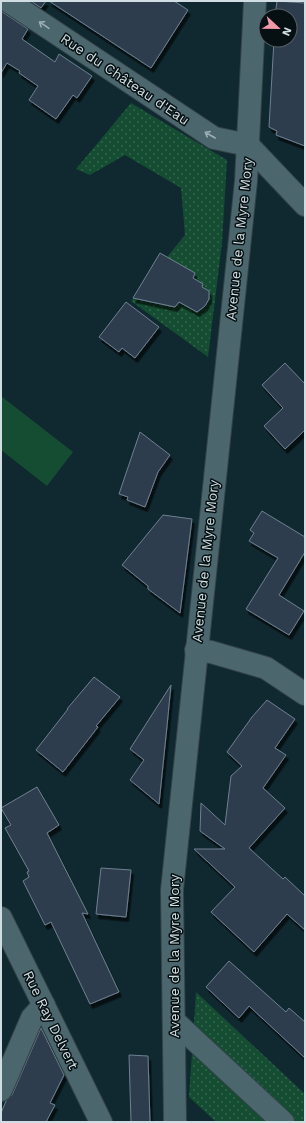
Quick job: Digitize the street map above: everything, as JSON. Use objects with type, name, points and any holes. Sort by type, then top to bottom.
[{"type":"street","name":"Rue du Château d'Eau","points":[[8,1],[214,138],[248,145]]},
{"type":"street","name":"Avenue de la Myre Mory","points":[[175,1122],[172,890],[246,181],[255,1]]},
{"type":"street","points":[[248,145],[305,205]]},
{"type":"street","points":[[196,650],[211,652],[266,668],[305,694]]},
{"type":"street","name":"Rue Ray Delvert","points":[[1,918],[101,1122]]},
{"type":"street","points":[[1,1090],[32,1018],[44,1005]]},
{"type":"street","points":[[174,1021],[283,1122]]},
{"type":"green space","points":[[131,103],[227,160],[222,243],[208,357],[131,301],[185,235],[181,188],[125,155],[90,175],[76,169]]},
{"type":"green space","points":[[1,396],[73,452],[47,486],[1,450]]},
{"type":"green space","points":[[196,992],[305,1094],[305,1122],[216,1122],[189,1097]]},
{"type":"building","points":[[31,1],[46,1],[41,8]]},
{"type":"building","points":[[49,1],[174,1],[188,10],[151,68]]},
{"type":"building","points":[[277,1],[305,3],[305,146],[276,135],[277,131],[269,127],[274,48],[298,48],[298,8],[276,8]]},
{"type":"building","points":[[1,11],[28,29],[22,39],[55,62],[59,54],[92,76],[77,98],[73,95],[56,119],[29,100],[38,86],[19,73],[20,71],[7,63],[1,73]]},
{"type":"building","points":[[160,253],[195,273],[193,278],[203,284],[202,287],[209,291],[209,299],[205,306],[197,312],[179,302],[175,307],[133,298]]},
{"type":"building","points":[[126,302],[159,327],[135,358],[122,348],[119,352],[99,337]]},
{"type":"building","points":[[285,363],[305,384],[305,432],[304,431],[285,449],[264,426],[283,408],[262,385]]},
{"type":"building","points":[[140,432],[170,455],[158,472],[145,507],[127,500],[128,497],[119,494]]},
{"type":"building","points":[[262,511],[305,537],[305,552],[279,595],[304,611],[289,635],[246,609],[278,558],[249,541],[254,533],[250,530]]},
{"type":"building","points":[[163,515],[192,519],[180,613],[148,589],[148,586],[122,565]]},
{"type":"building","points":[[94,677],[120,697],[96,726],[98,727],[63,772],[36,750],[67,709]]},
{"type":"building","points":[[171,685],[159,804],[130,780],[144,760],[130,749]]},
{"type":"building","points":[[267,700],[295,719],[275,748],[286,755],[263,788],[285,808],[249,848],[283,879],[285,877],[305,896],[305,930],[287,914],[254,952],[211,912],[235,887],[194,849],[225,849],[200,831],[201,803],[225,825],[231,776],[242,766],[227,752],[252,717]]},
{"type":"building","points":[[37,787],[59,825],[47,833],[88,914],[82,913],[119,992],[90,1004],[51,922],[45,925],[23,881],[29,877],[27,872],[29,871],[5,828],[11,825],[1,808]]},
{"type":"building","points":[[101,868],[131,870],[126,917],[96,914]]},
{"type":"building","points":[[229,961],[286,1012],[289,1008],[305,1022],[305,1058],[249,1006],[239,1018],[206,987]]},
{"type":"building","points":[[41,1028],[64,1075],[50,1103],[55,1105],[46,1122],[1,1122],[1,1113],[6,1101],[12,1095]]},
{"type":"building","points":[[129,1055],[148,1056],[150,1122],[131,1122]]}]
